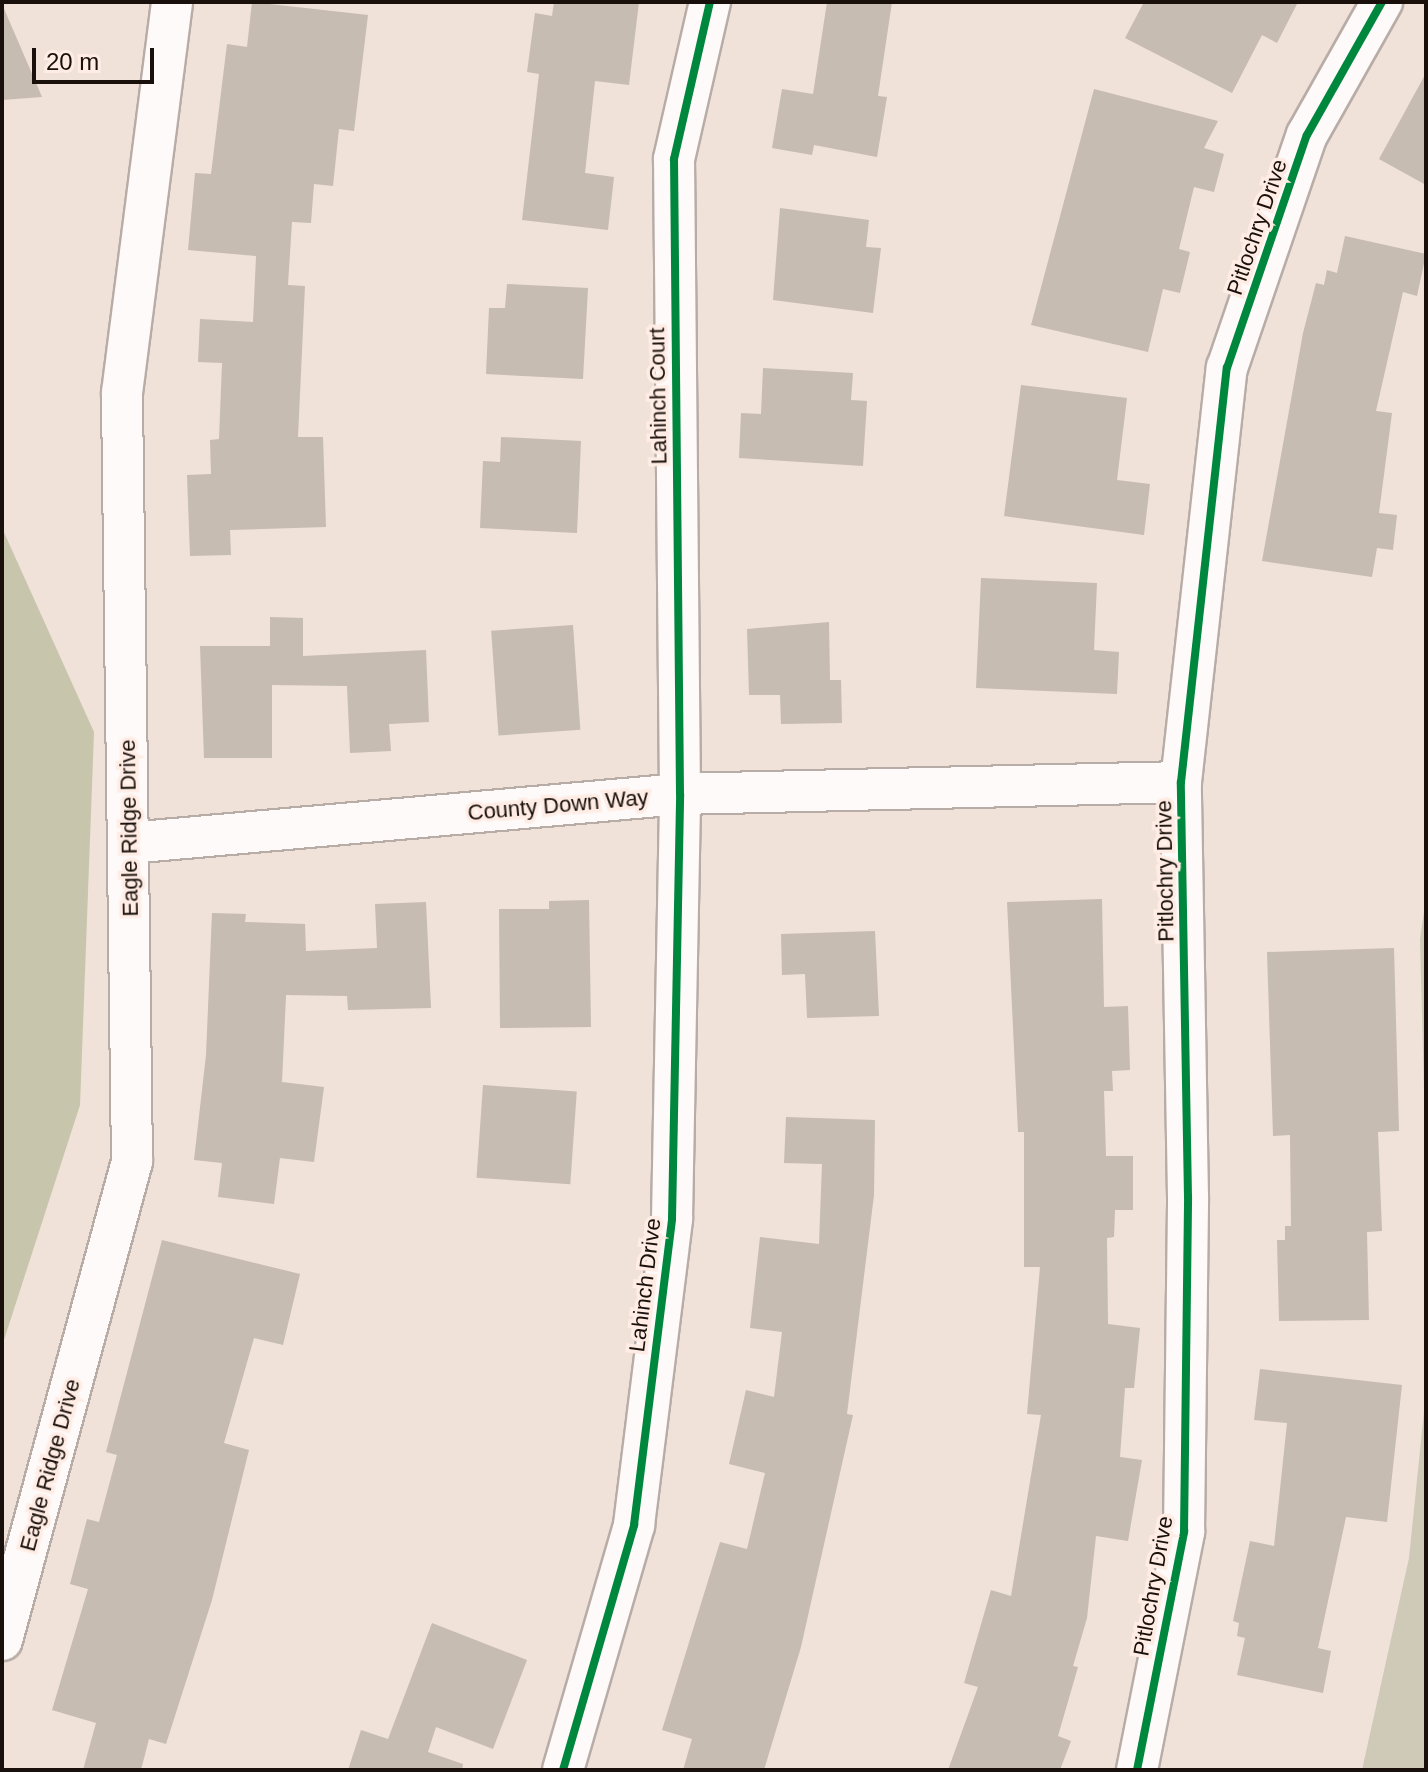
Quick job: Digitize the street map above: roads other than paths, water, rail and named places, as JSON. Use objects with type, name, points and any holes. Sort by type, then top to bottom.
[{"type":"street","name":"Eagle Ridge Drive","points":[[2,1640],[132,1161],[122,393],[172,2]]},
{"type":"street","name":"Lahinch Court","points":[[680,794],[674,159],[710,2]]},
{"type":"street","name":"Pitlochry Drive","points":[[1137,1770],[1184,1532],[1188,1197],[1181,782],[1227,368],[1307,135],[1382,2]]},
{"type":"street","name":"County Down Way","points":[[129,843],[680,794],[1181,782]]},
{"type":"street","name":"Lahinch Drive","points":[[563,1770],[634,1525],[670,1234],[680,794]]}]
